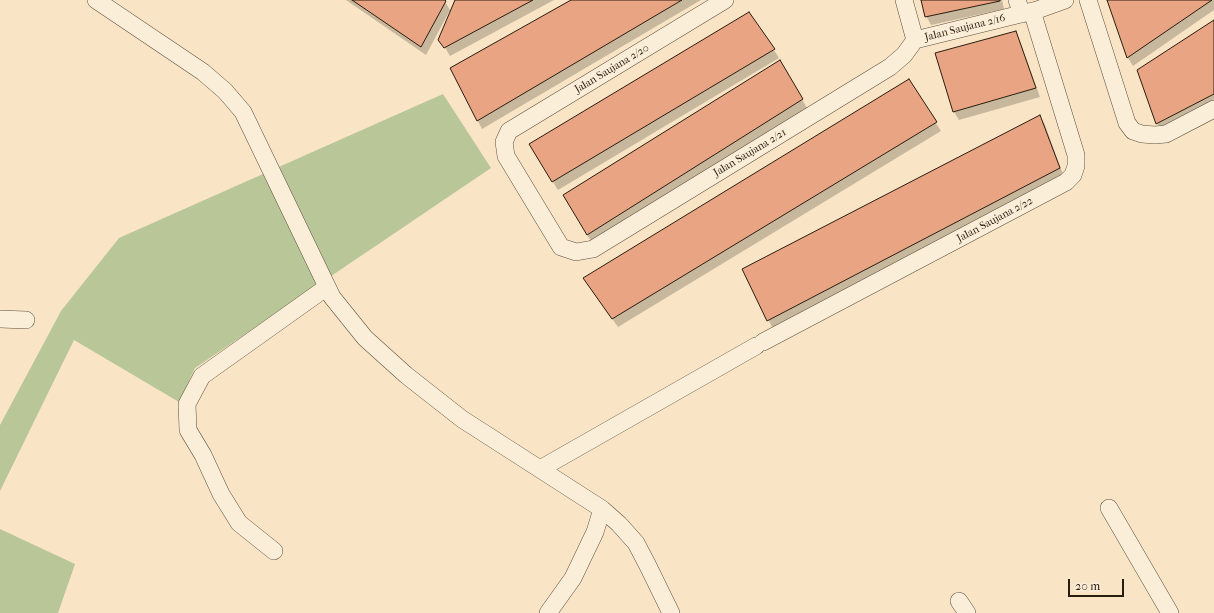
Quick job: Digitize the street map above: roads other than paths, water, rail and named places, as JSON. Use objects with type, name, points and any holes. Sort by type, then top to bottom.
[{"type":"street","points":[[96,0],[203,72],[225,91],[243,112],[332,297],[365,338],[406,375],[462,418],[602,509],[619,524],[636,543],[671,613]]},
{"type":"street","name":"Jalan Saujana 2/20","points":[[576,252],[561,247],[506,156],[504,142],[509,131],[725,0]]},
{"type":"street","name":"Jalan Saujana 2/16","points":[[904,0],[915,40],[1065,0]]},
{"type":"street","points":[[1088,0],[1128,123],[1133,131],[1142,134],[1166,134],[1214,109]]},
{"type":"street","name":"Jalan Saujana 2/22","points":[[540,470],[760,344],[1066,182],[1073,175],[1076,166],[1076,155],[1027,9]]},
{"type":"street","name":"Jalan Saujana 2/21","points":[[576,252],[593,249],[890,67],[904,54],[915,40]]},
{"type":"street","points":[[274,551],[239,523],[221,494],[203,455],[188,430],[187,404],[202,376],[327,287]]},
{"type":"street","points":[[0,319],[26,320]]},
{"type":"street","points":[[1109,508],[1170,613]]},
{"type":"street","points":[[548,613],[573,578],[595,532],[602,509]]}]
